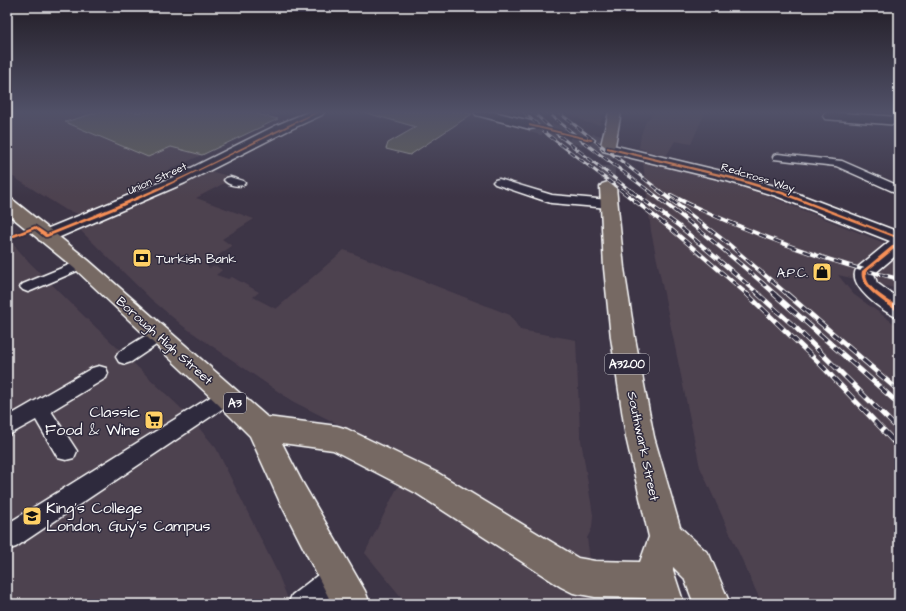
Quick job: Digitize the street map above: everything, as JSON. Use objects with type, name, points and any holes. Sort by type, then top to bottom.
[{"type":"main road","points":[[608,146],[609,141]]},
{"type":"main road","name":"Southwark Street","points":[[608,196],[614,268],[623,338],[640,437],[666,537]]},
{"type":"main road","name":"Borough High Street","points":[[7,204],[81,264],[227,396],[260,428],[290,490],[352,604]]},
{"type":"main road","points":[[260,428],[337,438],[427,483],[573,575],[662,592],[655,570],[666,537],[697,566],[712,604]]},
{"type":"street","name":"Union Street","points":[[46,236],[202,172],[259,141]]},
{"type":"street","name":"Redcross Way","points":[[608,146],[732,178],[782,193],[899,242]]},
{"type":"street","points":[[899,242],[864,272],[864,275],[866,283],[870,288],[899,310]]},
{"type":"lane","points":[[778,157],[838,163],[899,190]]},
{"type":"lane","points":[[499,182],[551,199],[608,196]]},
{"type":"lane","points":[[28,287],[81,264]]},
{"type":"lane","points":[[125,357],[159,336]]},
{"type":"lane","points":[[7,427],[99,373]]},
{"type":"lane","points":[[7,538],[69,500],[227,396]]},
{"type":"lane","points":[[39,408],[66,451]]},
{"type":"lane","points":[[301,604],[336,577]]},
{"type":"shaded area","points":[[7,141],[109,141],[148,157],[171,147],[202,155],[161,173],[147,185],[79,214],[66,210],[7,173]]},
{"type":"shaded area","points":[[640,141],[693,141],[691,144],[675,141],[666,156],[639,148]]},
{"type":"shaded area","points":[[643,162],[660,165],[753,190],[899,249],[899,289],[838,275],[853,294],[899,327],[899,604],[762,604],[700,467],[651,231]]},
{"type":"shaded area","points":[[207,170],[234,178],[196,198],[254,219],[222,239],[232,246],[205,264],[209,268],[216,266],[222,270],[216,275],[228,279],[232,277],[259,292],[253,297],[276,309],[344,250],[510,315],[520,330],[576,340],[580,434],[593,515],[592,528],[587,538],[596,604],[407,604],[365,553],[396,490],[417,464],[292,401],[183,326],[151,299],[81,231],[87,225]]},
{"type":"shaded area","points":[[10,241],[31,264],[86,318],[188,415],[216,448],[278,574],[290,604],[7,604],[7,242]]},
{"type":"green space","points":[[109,141],[233,141],[202,155],[171,147],[148,157]]},
{"type":"green space","points":[[392,141],[432,141],[410,155],[386,149],[388,143]]},
{"type":"tunnel","points":[[591,141],[608,145]]},
{"type":"tunnel","points":[[608,145],[608,187]]},
{"type":"railway","points":[[555,141],[622,191]]},
{"type":"railway","points":[[565,141],[631,191]]},
{"type":"railway","points":[[582,141],[649,191]]},
{"type":"railway","points":[[595,141],[660,191]]},
{"type":"railway","points":[[621,190],[671,229],[748,295]]},
{"type":"railway","points":[[630,190],[679,226],[760,295]]},
{"type":"railway","points":[[648,190],[713,241],[776,295]]},
{"type":"railway","points":[[658,190],[726,242],[788,295]]},
{"type":"railway","points":[[671,195],[751,231],[788,245],[843,264],[899,279]]},
{"type":"railway","points":[[747,294],[822,366],[885,432]]},
{"type":"railway","points":[[758,294],[794,326],[899,430]]},
{"type":"railway","points":[[774,294],[899,404]]},
{"type":"railway","points":[[787,294],[899,391]]},
{"type":"railway","points":[[884,431],[899,447]]},
{"type":"cycle path","points":[[7,239],[35,227],[46,236],[178,180],[257,141]]},
{"type":"cycle path","points":[[608,148],[732,178],[782,193],[899,238]]},
{"type":"cycle path","points":[[899,243],[864,272],[865,280],[870,288],[899,310]]},
{"type":"place","name":"Turkish Bank","points":[[142,258]]},
{"type":"place","name":"A.P.C.","points":[[822,272]]},
{"type":"place","name":"Classic Food & Wine","points":[[154,420]]},
{"type":"place","name":"King's College London, Guy's Campus","points":[[32,516]]}]
